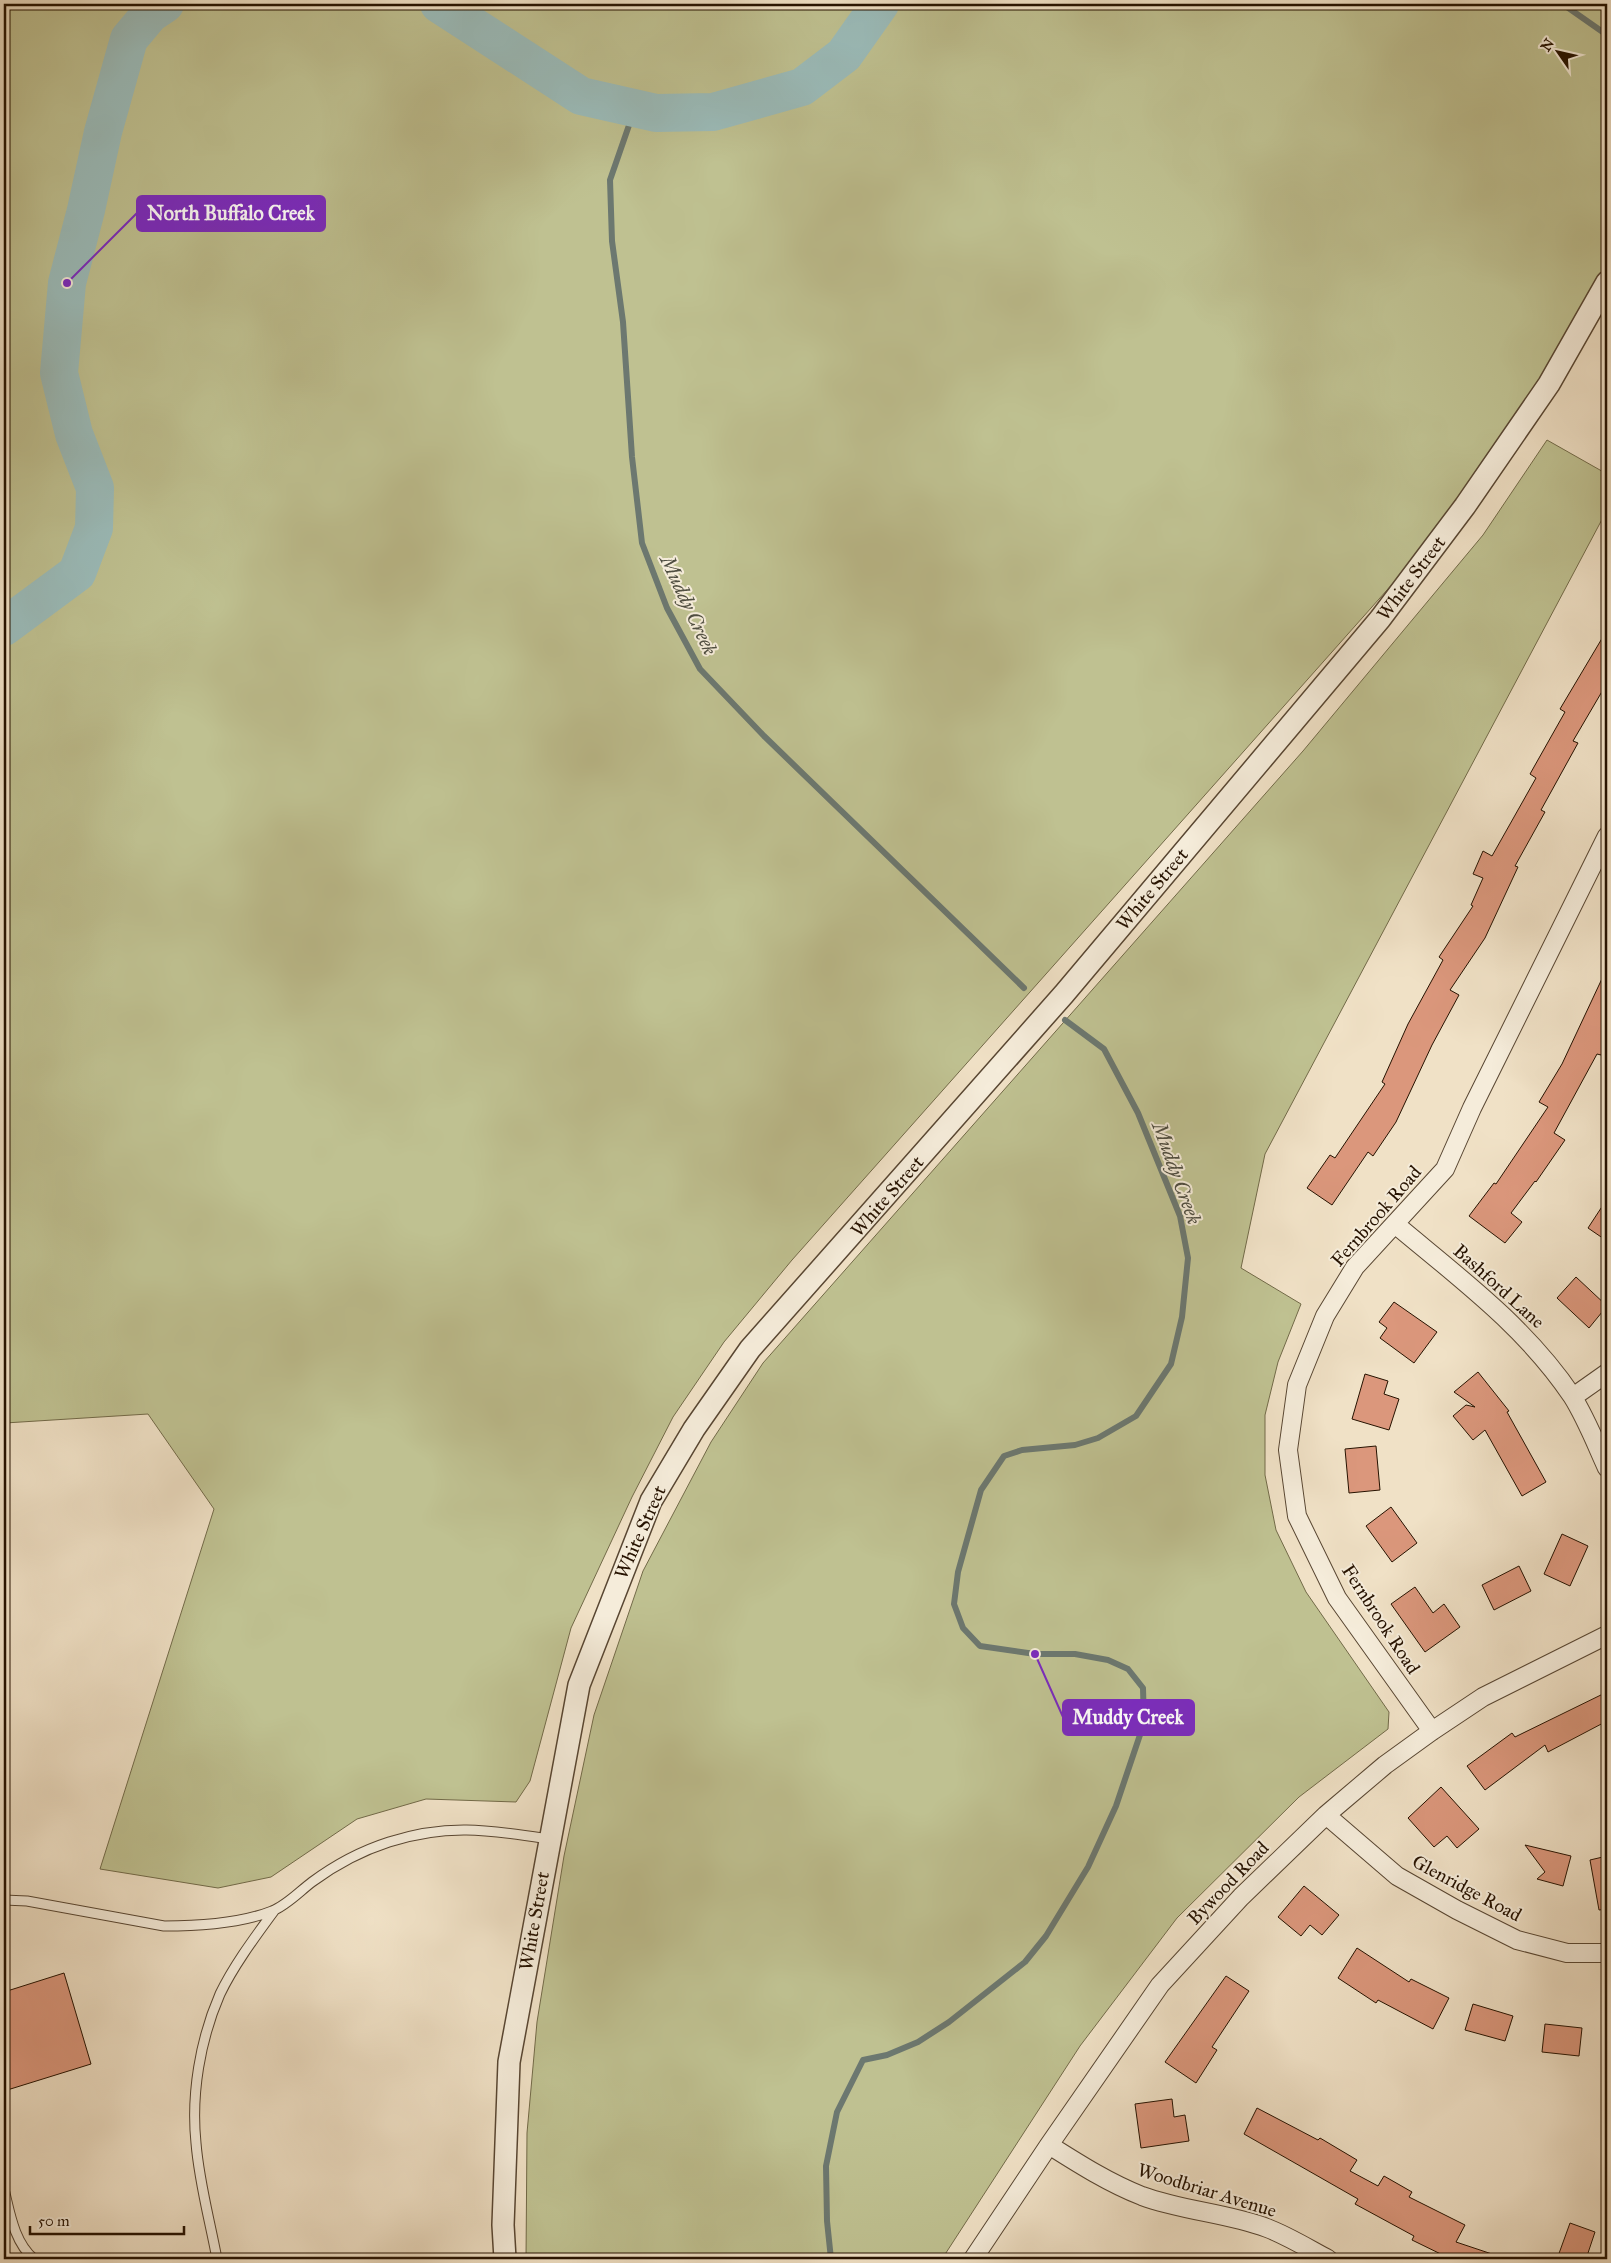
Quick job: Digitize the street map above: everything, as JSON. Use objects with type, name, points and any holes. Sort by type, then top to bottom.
[{"type":"street","name":"White Street","points":[[504,2259],[503,2225],[509,2062],[549,1839],[579,1685],[651,1501],[694,1429],[750,1349],[1064,994],[1380,619],[1465,506],[1549,384],[1607,282]]},
{"type":"street","name":"Fernbrook Road","points":[[1432,1731],[1337,1598],[1297,1516],[1288,1450],[1297,1385],[1325,1316],[1355,1267],[1445,1169],[1472,1108],[1607,836]]},
{"type":"street","name":"Bashford Lane","points":[[1395,1224],[1502,1313],[1542,1356],[1573,1397],[1607,1468]]},
{"type":"street","points":[[1573,1397],[1607,1374]]},
{"type":"street","name":"Bywood Road","points":[[973,2259],[1160,1985],[1241,1897],[1326,1814],[1385,1765],[1432,1731],[1483,1697],[1607,1635]]},
{"type":"street","name":"Glenridge Road","points":[[1326,1814],[1397,1876],[1500,1932],[1517,1940],[1567,1953],[1607,1953]]},
{"type":"street","name":"Woodbriar Avenue","points":[[1049,2145],[1094,2173],[1141,2196],[1179,2208],[1268,2228],[1310,2255],[1328,2259]]},
{"type":"lane","points":[[217,2259],[196,2144],[195,2119],[200,2058],[209,2023],[221,1993],[274,1911],[328,1871],[358,1854],[388,1842],[428,1832],[460,1828],[491,1830],[549,1839]]},
{"type":"lane","points":[[4,1900],[27,1901],[164,1926],[227,1922],[274,1911]]},
{"type":"lane","points":[[4,2189],[22,2246],[34,2259]]},
{"type":"green space","points":[[4,4],[1607,4],[1607,264],[1564,342],[1519,412],[1447,516],[1395,581],[792,1260],[724,1342],[673,1417],[632,1497],[571,1628],[530,1781],[516,1802],[426,1799],[357,1819],[271,1877],[218,1888],[100,1869],[214,1509],[148,1414],[4,1424]]},
{"type":"green space","points":[[1547,440],[1607,474],[1607,510],[1265,1154],[1241,1268],[1301,1304],[1278,1362],[1265,1415],[1265,1475],[1276,1530],[1306,1592],[1389,1712],[1388,1729],[1299,1797],[1177,1918],[1080,2046],[942,2259],[526,2259],[527,2133],[537,2022],[564,1856],[594,1715],[643,1571],[711,1442],[763,1363],[1303,751],[1483,535]]},
{"type":"building","points":[[1607,630],[1607,683],[1573,741],[1578,743],[1541,810],[1545,812],[1515,866],[1518,867],[1485,938],[1450,990],[1459,995],[1432,1045],[1396,1122],[1373,1156],[1368,1152],[1332,1205],[1307,1188],[1330,1155],[1335,1158],[1385,1084],[1382,1082],[1408,1024],[1443,960],[1439,957],[1473,906],[1471,905],[1483,878],[1473,874],[1483,851],[1492,856],[1536,778],[1530,774],[1565,712],[1560,709]]},
{"type":"building","points":[[1607,968],[1607,1042],[1601,1055],[1597,1054],[1554,1133],[1565,1140],[1536,1182],[1511,1213],[1522,1222],[1505,1243],[1469,1216],[1494,1183],[1496,1184],[1548,1107],[1539,1102],[1562,1064]]},
{"type":"building","points":[[1607,1199],[1607,1241],[1588,1228]]},
{"type":"building","points":[[1576,1277],[1607,1306],[1589,1328],[1557,1298]]},
{"type":"building","points":[[1394,1302],[1437,1332],[1414,1363],[1380,1338],[1387,1328],[1379,1322]]},
{"type":"building","points":[[1478,1372],[1509,1411],[1507,1412],[1546,1482],[1522,1496],[1485,1430],[1473,1440],[1453,1416],[1466,1405],[1475,1407],[1454,1392]]},
{"type":"building","points":[[1365,1374],[1388,1381],[1384,1394],[1399,1399],[1389,1430],[1352,1419]]},
{"type":"building","points":[[1376,1446],[1380,1490],[1349,1493],[1345,1449]]},
{"type":"building","points":[[1391,1507],[1417,1543],[1392,1562],[1366,1526]]},
{"type":"building","points":[[1562,1534],[1588,1546],[1570,1586],[1544,1574]]},
{"type":"building","points":[[1519,1566],[1531,1591],[1494,1610],[1482,1585]]},
{"type":"building","points":[[1415,1587],[1433,1613],[1444,1604],[1460,1627],[1425,1652],[1391,1604]]},
{"type":"building","points":[[1607,1692],[1607,1721],[1548,1752],[1545,1745],[1485,1790],[1467,1766],[1512,1733],[1515,1737]]},
{"type":"building","points":[[1441,1787],[1479,1829],[1457,1848],[1447,1836],[1434,1847],[1408,1818]]},
{"type":"building","points":[[1525,1845],[1571,1856],[1563,1886],[1537,1879],[1545,1872]]},
{"type":"building","points":[[1607,1856],[1607,1909],[1599,1910],[1590,1860]]},
{"type":"building","points":[[1304,1886],[1339,1915],[1322,1935],[1310,1925],[1301,1936],[1278,1917]]},
{"type":"building","points":[[1357,1948],[1409,1982],[1411,1979],[1449,1998],[1433,2029],[1378,2000],[1376,2003],[1338,1978]]},
{"type":"building","points":[[64,1973],[91,2064],[4,2091],[4,1992]]},
{"type":"building","points":[[1226,1976],[1249,1991],[1212,2047],[1217,2050],[1196,2083],[1165,2062]]},
{"type":"building","points":[[1473,2004],[1513,2016],[1505,2041],[1465,2030]]},
{"type":"building","points":[[1545,2024],[1582,2028],[1579,2056],[1542,2052]]},
{"type":"building","points":[[1172,2099],[1174,2117],[1185,2115],[1189,2141],[1141,2148],[1135,2104]]},
{"type":"building","points":[[1257,2108],[1318,2140],[1320,2138],[1357,2160],[1350,2171],[1378,2186],[1384,2176],[1412,2192],[1409,2197],[1465,2225],[1456,2242],[1498,2256],[1498,2259],[1451,2259],[1412,2240],[1414,2236],[1355,2204],[1358,2199],[1244,2134]]},
{"type":"building","points":[[1570,2223],[1595,2232],[1586,2259],[1557,2259]]},
{"type":"waterway","points":[[4,627],[77,573],[94,528],[95,488],[74,434],[59,373],[67,283],[86,210],[103,132],[129,39],[150,14],[165,4]]},
{"type":"waterway","points":[[439,4],[581,96],[656,113],[713,112],[802,87],[844,55],[880,4]]},
{"type":"waterway","points":[[1525,4],[1567,7],[1607,35]]},
{"type":"waterway","name":"Muddy Creek","points":[[635,108],[610,180],[612,241],[623,322],[632,457],[642,543],[667,608],[700,669],[764,736],[1024,988]]},
{"type":"waterway","name":"Muddy Creek","points":[[831,2259],[827,2221],[826,2166],[837,2112],[863,2060],[887,2055],[918,2042],[949,2022],[1025,1962],[1046,1936],[1088,1867],[1116,1806],[1144,1723],[1143,1688],[1128,1669],[1108,1660],[1075,1654],[1035,1654],[980,1646],[963,1628],[954,1604],[958,1572],[981,1490],[1004,1456],[1022,1450],[1075,1445],[1098,1438],[1136,1416],[1171,1364],[1182,1317],[1188,1258],[1180,1216],[1138,1113],[1104,1049],[1065,1020]]},
{"type":"place","name":"North Buffalo Creek","points":[[67,283]]},
{"type":"place","name":"Muddy Creek","points":[[1035,1654]]}]
